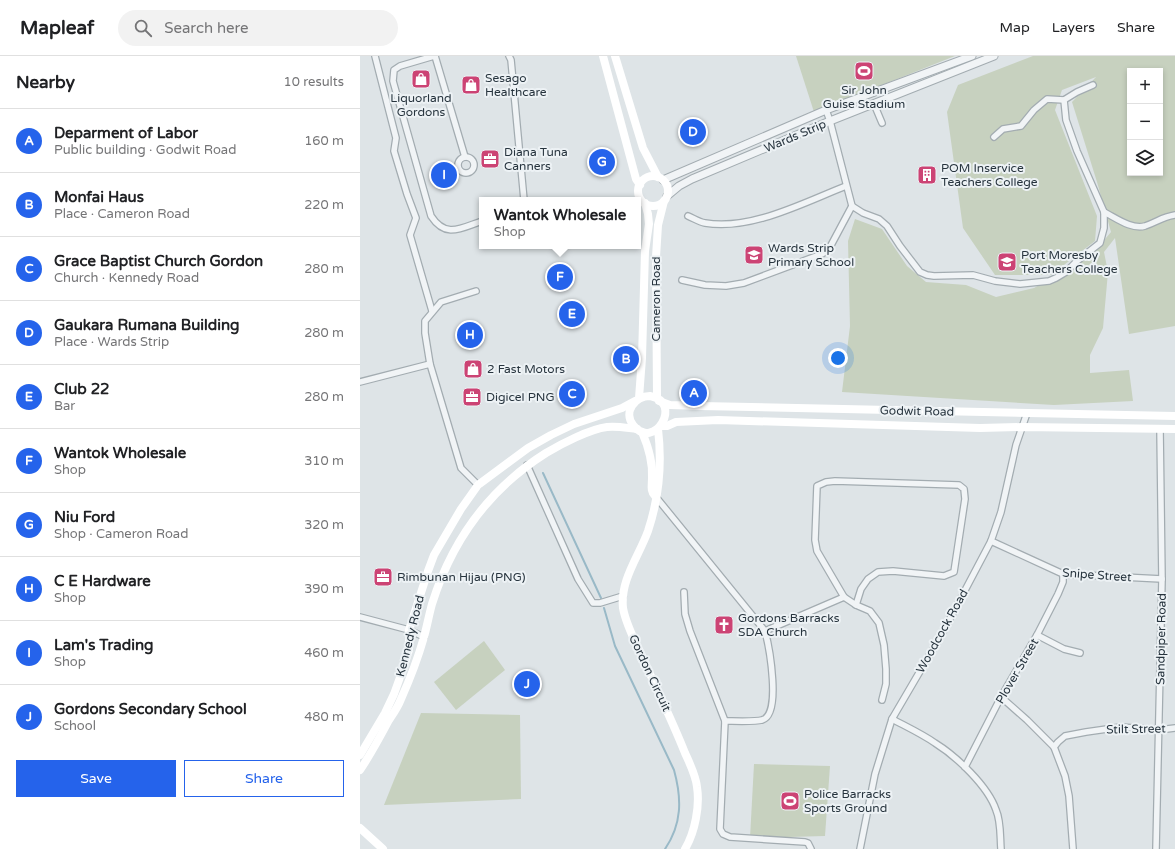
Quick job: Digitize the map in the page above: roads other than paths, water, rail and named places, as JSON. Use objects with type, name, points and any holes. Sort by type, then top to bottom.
[{"type":"main road","points":[[603,56],[636,179],[640,185]]},
{"type":"main road","points":[[615,56],[643,148],[660,178],[667,185],[665,198],[655,205],[645,203],[641,198]]},
{"type":"main road","points":[[640,197],[639,194],[640,185],[645,178],[654,176],[660,178]]},
{"type":"main road","name":"Cameron Road","points":[[658,399],[656,257],[658,225],[665,198]]},
{"type":"main road","name":"Cameron Road","points":[[637,400],[642,358],[645,251],[649,224],[645,203]]},
{"type":"main road","points":[[646,396],[658,399],[665,410],[664,421],[660,427],[649,432],[640,430],[633,426],[630,410],[637,400],[646,396]]},
{"type":"main road","name":"Godwit Road","points":[[658,399],[670,405],[700,406],[1175,416]]},
{"type":"main road","name":"Kennedy Road","points":[[360,755],[394,694],[409,650],[410,630],[434,555],[461,509],[478,485],[528,448],[551,435],[574,424],[622,408],[637,400]]},
{"type":"main road","name":"Godwit Road","points":[[660,427],[676,422],[718,420],[980,428],[1022,427],[1175,429]]},
{"type":"main road","name":"Kennedy Road","points":[[360,770],[400,701],[424,637],[432,604],[442,578],[463,535],[488,501],[504,484],[527,465],[551,450],[572,440],[594,430],[606,427],[619,426],[640,430]]},
{"type":"main road","name":"Gordon Circuit","points":[[660,427],[661,452],[656,497],[648,530],[630,568],[623,596],[623,608],[632,635],[680,740],[697,786],[698,811],[689,844],[685,849]]},
{"type":"main road","name":"Gordon Circuit","points":[[640,430],[648,446],[651,462],[651,488],[656,497]]},
{"type":"main road","points":[[360,828],[383,849]]},
{"type":"street","points":[[375,56],[396,138],[394,151],[416,218],[410,235],[432,311]]},
{"type":"street","points":[[466,157],[435,56],[400,66],[394,70],[393,81],[431,216],[437,225],[447,230],[455,230],[479,222]]},
{"type":"street","points":[[509,56],[511,60],[524,197]]},
{"type":"street","name":"Wards Strip","points":[[660,178],[826,110],[972,56]]},
{"type":"street","name":"Wards Strip","points":[[665,198],[679,186],[692,179],[830,121],[994,56]]},
{"type":"street","points":[[994,137],[1003,129],[1021,126],[1034,110],[1047,99],[1064,100],[1093,85]]},
{"type":"street","points":[[826,110],[852,206],[863,213],[879,219],[887,226],[911,262],[920,272],[927,275],[973,275],[995,281],[1020,284],[1042,282],[1056,278],[1100,243],[1104,228],[1104,212],[1077,151],[1066,120],[1064,100]]},
{"type":"street","points":[[874,104],[882,123]]},
{"type":"street","points":[[688,216],[704,223],[732,224],[764,217],[846,186]]},
{"type":"street","points":[[682,280],[726,286],[744,283],[822,254],[829,249],[852,206]]},
{"type":"street","points":[[1104,212],[1129,225],[1136,226],[1146,225],[1162,217],[1175,215]]},
{"type":"street","points":[[476,291],[441,302],[425,321],[424,333],[430,364],[461,468],[478,485]]},
{"type":"street","points":[[360,382],[430,364]]},
{"type":"street","name":"Woodcock Road","points":[[860,849],[875,774],[892,719],[943,632],[991,541],[1001,512],[1016,445],[1027,413]]},
{"type":"street","name":"Sandpiper Road","points":[[1156,849],[1162,579],[1160,429]]},
{"type":"street","points":[[527,465],[578,579],[593,603],[600,603],[623,596]]},
{"type":"street","points":[[856,605],[861,589],[868,579],[878,572],[893,571],[944,576],[954,572],[965,499],[964,489],[960,485],[835,481],[826,482],[817,486],[815,540],[817,551],[844,597],[856,605],[870,611],[879,623],[884,645],[886,669],[886,684],[882,700]]},
{"type":"street","points":[[656,497],[765,631],[769,648],[773,691],[772,707],[769,715],[763,720],[725,721]]},
{"type":"street","name":"Snipe Street","points":[[991,541],[1063,574],[1162,579]]},
{"type":"street","name":"Plover Street","points":[[965,767],[1001,697],[1037,635],[1062,587],[1063,574]]},
{"type":"street","points":[[684,592],[685,614],[690,631],[725,721],[720,829],[723,834],[730,837],[805,842],[808,843],[811,849]]},
{"type":"street","points":[[765,631],[844,597]]},
{"type":"street","points":[[360,617],[410,630],[424,637]]},
{"type":"street","points":[[1037,635],[1059,647],[1080,653]]},
{"type":"street","points":[[1001,697],[1054,747],[1065,776],[1069,796],[1073,849]]},
{"type":"street","points":[[892,719],[936,743],[965,767],[987,792],[997,810],[1001,849]]},
{"type":"street","name":"Stilt Street","points":[[1054,747],[1065,736],[1086,732],[1121,727],[1159,730],[1175,728]]},
{"type":"waterway","points":[[543,473],[601,598]]},
{"type":"waterway","points":[[604,608],[615,646],[674,770],[677,781],[679,811],[675,830],[665,849]]},
{"type":"place","name":"Sir John Guise Stadium","points":[[864,71]]},
{"type":"place","name":"Liquorland Gordons","points":[[421,79]]},
{"type":"place","name":"Sesago Healthcare","points":[[471,85]]},
{"type":"place","name":"Gaukara Rumana Building","points":[[693,132]]},
{"type":"place","name":"Diana Tuna Canners","points":[[490,159]]},
{"type":"place","name":"Niu Ford","points":[[602,162]]},
{"type":"place","name":"Lam's Trading","points":[[444,175]]},
{"type":"place","name":"POM Inservice Teachers College","points":[[927,175]]},
{"type":"place","name":"Wards Strip Primary School","points":[[754,255]]},
{"type":"place","name":"Port Moresby Teachers College","points":[[1007,262]]},
{"type":"place","name":"Wantok Wholesale","points":[[560,277]]},
{"type":"place","name":"Club 22","points":[[572,314]]},
{"type":"place","name":"C E Hardware","points":[[470,335]]},
{"type":"place","name":"Monfai Haus","points":[[626,359]]},
{"type":"place","name":"2 Fast Motors","points":[[473,369]]},
{"type":"place","name":"Deparment of Labor","points":[[694,393]]},
{"type":"place","name":"Grace Baptist Church Gordon","points":[[572,394]]},
{"type":"place","name":"Digicel PNG","points":[[472,397]]},
{"type":"place","name":"Rimbunan Hijau (PNG)","points":[[383,577]]},
{"type":"place","name":"Gordons Barracks SDA Church","points":[[724,625]]},
{"type":"place","name":"Gordons Secondary School","points":[[527,684]]},
{"type":"place","name":"Police Barracks Sports Ground","points":[[790,801]]}]
